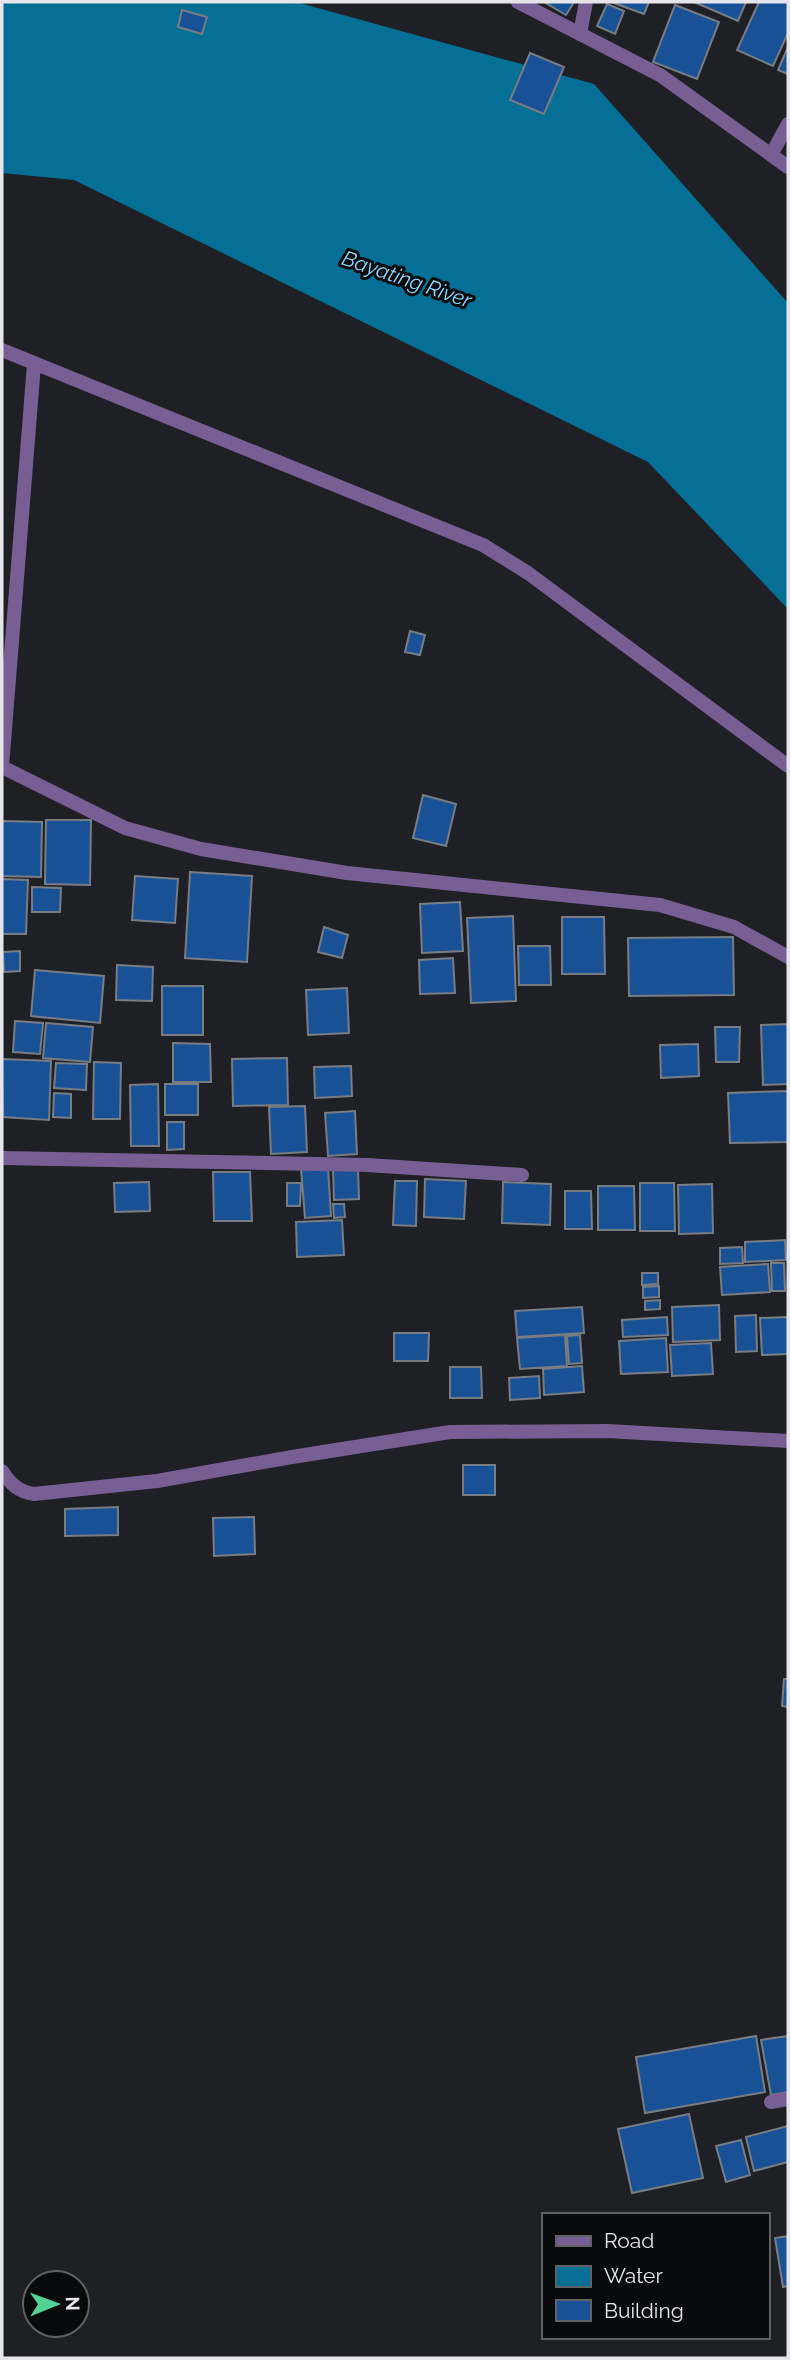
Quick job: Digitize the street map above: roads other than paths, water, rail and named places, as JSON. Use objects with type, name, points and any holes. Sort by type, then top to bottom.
[{"type":"street","points":[[518,2],[660,75],[788,167]]},
{"type":"street","points":[[580,34],[586,2]]},
{"type":"street","points":[[771,155],[788,124]]},
{"type":"street","points":[[2,350],[483,545],[528,573],[788,766]]},
{"type":"street","points":[[34,363],[2,767],[125,828],[201,849],[347,873],[660,905],[734,927],[788,957]]},
{"type":"street","points":[[2,1158],[367,1165],[522,1175]]},
{"type":"street","points":[[2,1471],[15,1487],[34,1494],[157,1481],[450,1432],[607,1431],[788,1441]]},
{"type":"street","points":[[771,2102],[788,2099]]},
{"type":"water","name":"Bayating River","points":[[2,2],[296,2],[594,84],[788,303],[788,609],[648,462],[74,180],[2,173]]}]
